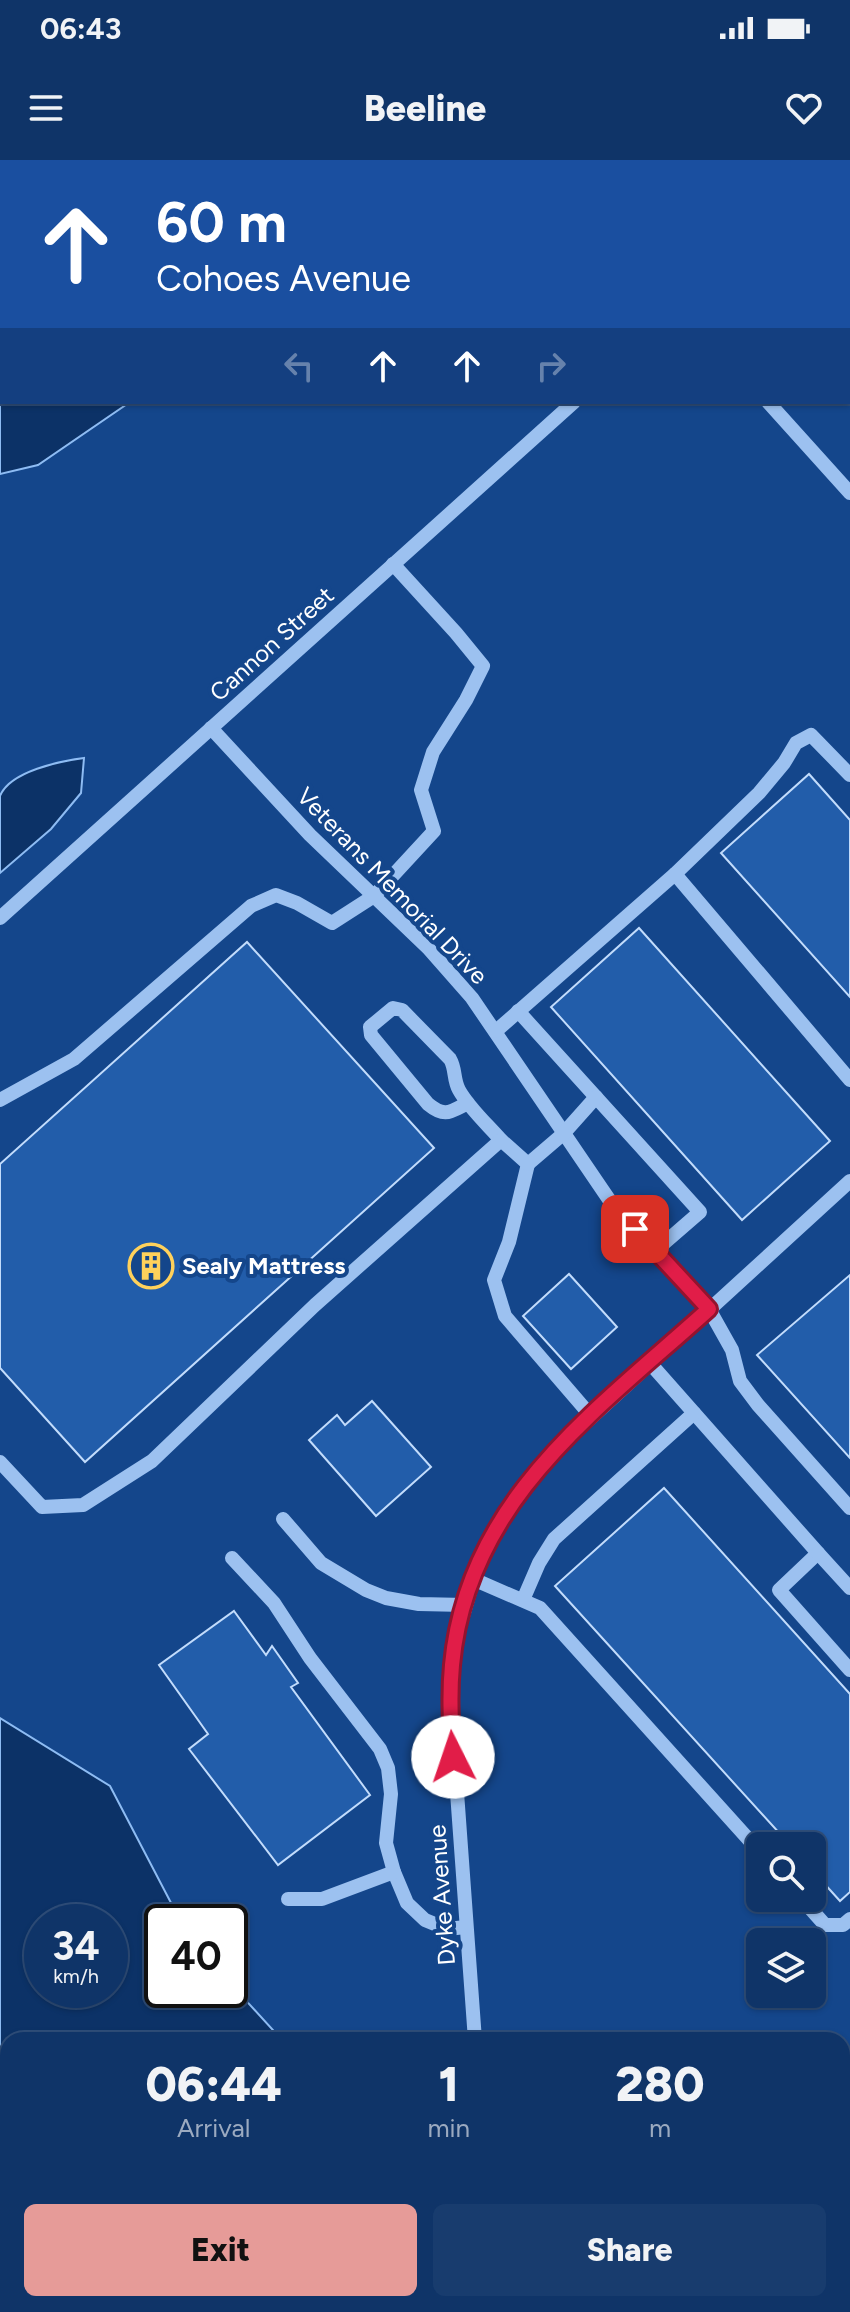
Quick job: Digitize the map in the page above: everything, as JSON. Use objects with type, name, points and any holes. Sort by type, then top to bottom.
[{"type":"street","name":"Cannon Street","points":[[0,918],[572,404]]},
{"type":"street","points":[[770,404],[850,493]]},
{"type":"street","points":[[0,1100],[74,1059],[251,906],[276,895],[332,923],[374,896],[434,831],[421,790],[433,752],[483,666],[393,564]]},
{"type":"street","name":"Veterans Memorial Drive","points":[[211,728],[310,835],[451,974],[496,1031],[610,1201],[709,1309],[732,1350],[740,1381],[850,1508]]},
{"type":"street","points":[[496,1031],[675,874],[759,793],[796,743],[811,735],[850,775]]},
{"type":"street","points":[[675,874],[850,1080]]},
{"type":"street","points":[[468,1103],[447,1113],[438,1112],[371,1035],[370,1027],[393,1008],[402,1010],[450,1059],[455,1068],[455,1082],[468,1103],[501,1140],[528,1164]]},
{"type":"street","points":[[518,1011],[700,1212],[655,1251]]},
{"type":"street","points":[[591,1416],[505,1316],[494,1280],[509,1242],[528,1164],[563,1134],[596,1097]]},
{"type":"street","points":[[0,1462],[42,1507],[83,1505],[152,1461],[315,1305],[501,1140]]},
{"type":"street","name":"Dyke Avenue","points":[[474,2032],[450,1696],[452,1663],[473,1579],[503,1516],[546,1459],[850,1181]]},
{"type":"street","points":[[649,1362],[850,1588]]},
{"type":"street","points":[[523,1600],[539,1563],[554,1539],[694,1413]]},
{"type":"street","points":[[283,1519],[321,1563],[366,1590],[386,1598],[419,1604],[465,1605]]},
{"type":"street","points":[[818,1553],[779,1590],[850,1670]]},
{"type":"street","points":[[232,1558],[274,1603],[310,1658],[380,1749],[388,1768],[391,1794],[386,1843],[407,1903],[425,1920],[447,1929],[466,1927]]},
{"type":"street","points":[[473,1579],[540,1608],[746,1836]]},
{"type":"street","points":[[288,1899],[322,1899],[394,1872]]},
{"type":"street","points":[[813,1912],[825,1925],[833,1927],[843,1925],[850,1919]]},
{"type":"water","points":[[0,404],[127,404],[38,465],[0,474]]},
{"type":"water","points":[[84,758],[81,793],[51,829],[0,873],[0,796],[6,787],[37,769]]},
{"type":"water","points":[[0,1718],[110,1786],[172,1904],[144,1904],[144,2008],[248,2008],[248,2003],[275,2032],[0,2032]]},
{"type":"building","points":[[809,774],[850,820],[850,997],[721,853]]},
{"type":"building","points":[[639,928],[830,1141],[742,1220],[551,1007]]},
{"type":"building","name":"Sealy Mattress","points":[[247,942],[434,1148],[85,1462],[0,1368],[0,1164]]},
{"type":"building","points":[[569,1274],[617,1327],[571,1369],[523,1316]]},
{"type":"building","points":[[850,1275],[850,1458],[757,1355]]},
{"type":"building","points":[[372,1401],[431,1467],[376,1516],[309,1440],[337,1415],[345,1425]]},
{"type":"building","points":[[664,1488],[850,1694],[850,1892],[840,1901],[826,1886],[826,1832],[778,1832],[555,1586]]},
{"type":"building","points":[[234,1611],[266,1655],[272,1646],[298,1683],[291,1687],[370,1795],[278,1865],[189,1749],[208,1734],[159,1665]]},
{"type":"place","name":"Sealy Mattress","points":[[151,1266]]},
{"type":"route","points":[[453,1757],[450,1696],[458,1633],[475,1575],[503,1516],[523,1486],[558,1446],[709,1309],[635,1229]]}]
